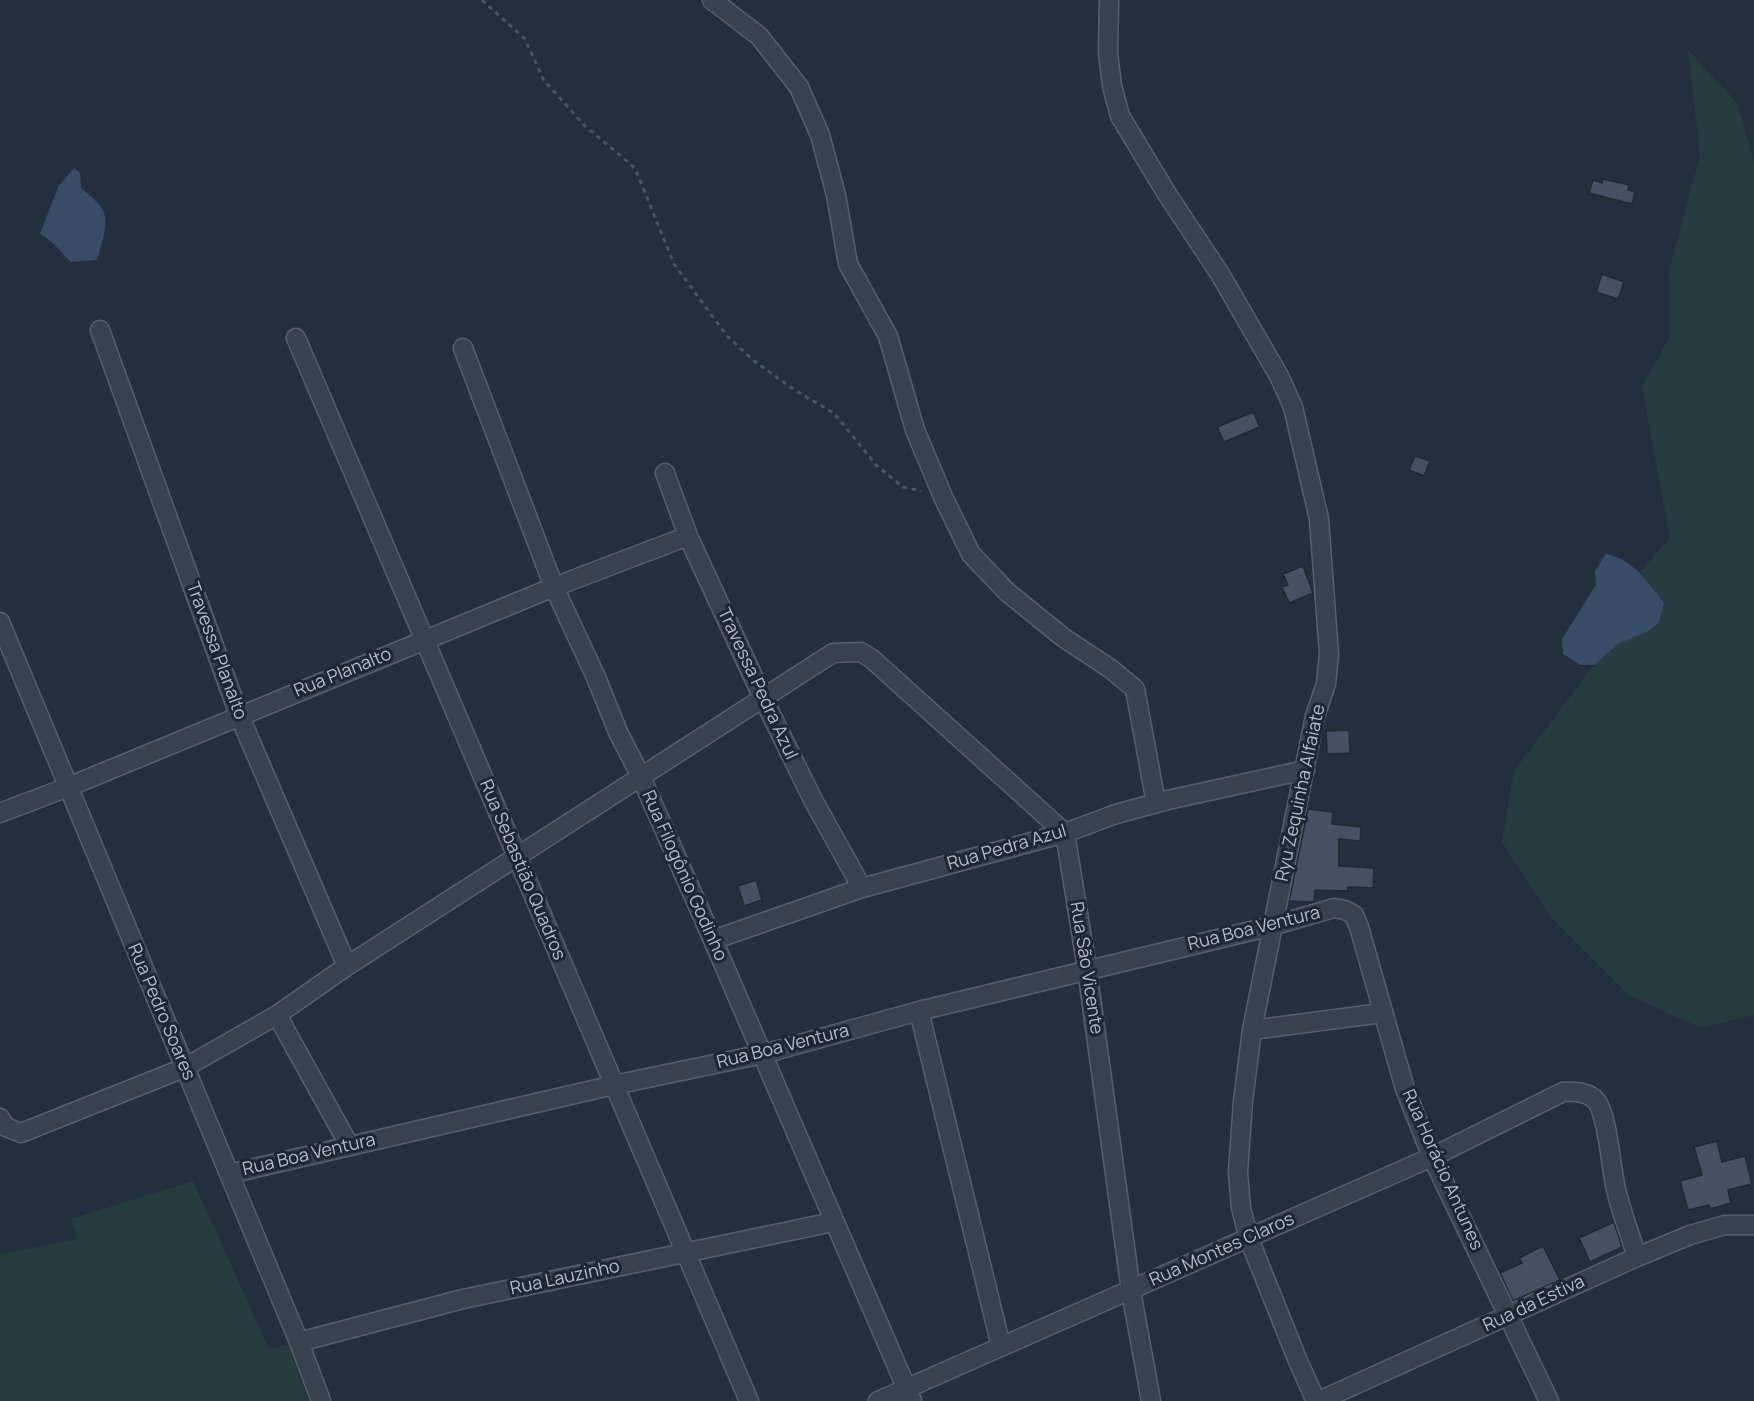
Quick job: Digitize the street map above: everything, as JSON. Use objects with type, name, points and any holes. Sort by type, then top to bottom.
[{"type":"street","points":[[712,0],[759,36],[799,87],[822,145],[836,195],[848,264],[888,336],[915,430],[971,554],[1007,592],[1064,638],[1111,669],[1135,689],[1156,803]]},
{"type":"street","name":"Ryu Zequinha Alfaiate","points":[[1109,0],[1108,53],[1112,86],[1120,116],[1167,194],[1220,274],[1279,376],[1293,407],[1319,519],[1329,654],[1326,684],[1315,716],[1252,1030],[1243,1101],[1238,1172],[1241,1208],[1249,1239],[1298,1361],[1318,1401]]},
{"type":"street","name":"Travessa Planalto","points":[[100,330],[238,715],[347,966]]},
{"type":"street","name":"Rua Sebastião Quadros","points":[[296,338],[749,1401]]},
{"type":"street","name":"Rua Filogônio Godinho","points":[[463,348],[554,587],[713,940],[909,1395]]},
{"type":"street","name":"Travessa Pedra Azul","points":[[665,473],[687,536],[763,698],[813,800],[862,888]]},
{"type":"street","name":"Rua Planalto","points":[[0,813],[554,587],[687,536]]},
{"type":"street","name":"Rua Pedro Soares","points":[[0,622],[299,1342],[321,1401]]},
{"type":"street","points":[[0,1118],[6,1127],[21,1133],[184,1068],[277,1015],[347,966],[833,653],[861,652],[872,659],[1065,833]]},
{"type":"street","name":"Rua Pedra Azul","points":[[713,940],[862,888],[1065,833],[1116,814],[1305,770]]},
{"type":"street","name":"Rua São Vicente","points":[[1065,833],[1087,969],[1131,1291],[1150,1401]]},
{"type":"street","name":"Rua Boa Ventura","points":[[229,1174],[614,1085],[763,1054],[919,1011],[1272,926],[1335,908]]},
{"type":"street","name":"Rua Horácio Antunes","points":[[1335,908],[1354,915],[1406,1089],[1432,1157],[1549,1401]]},
{"type":"street","points":[[919,1011],[1001,1346]]},
{"type":"street","points":[[1252,1030],[1382,1013]]},
{"type":"street","points":[[277,1015],[350,1145]]},
{"type":"street","name":"Rua Montes Claros","points":[[878,1401],[909,1395],[1001,1346],[1131,1291],[1432,1157],[1563,1092],[1574,1091],[1587,1094],[1597,1101],[1602,1113],[1616,1190],[1637,1257]]},
{"type":"street","name":"Rua Lauzinho","points":[[299,1342],[463,1299],[833,1222]]},
{"type":"street","name":"Rua da Estiva","points":[[1318,1401],[1690,1235],[1725,1225],[1754,1225]]},
{"type":"path","points":[[482,0],[525,39],[543,79],[584,125],[635,168],[674,264],[727,336],[754,362],[796,391],[834,413],[876,465],[903,487],[925,492],[939,487]]},
{"type":"green space","points":[[1688,50],[1737,103],[1754,162],[1754,1015],[1701,1028],[1629,995],[1551,917],[1502,842],[1514,771],[1594,665],[1618,644],[1649,631],[1659,622],[1664,602],[1640,572],[1670,538],[1642,387],[1670,336],[1669,271],[1700,155]]},
{"type":"green space","points":[[193,1181],[269,1349],[288,1345],[308,1401],[0,1401],[0,1254],[78,1239],[71,1219]]},
{"type":"water","points":[[74,168],[80,173],[81,188],[97,202],[104,213],[105,231],[97,260],[71,262],[52,242],[40,234],[58,187]]},
{"type":"water","points":[[1606,554],[1632,566],[1664,603],[1659,622],[1649,631],[1618,644],[1594,665],[1581,665],[1563,654],[1562,639],[1596,585],[1595,571]]},
{"type":"building","points":[[1603,179],[1629,185],[1628,190],[1635,192],[1632,204],[1589,193],[1593,180],[1602,183]]},
{"type":"building","points":[[1602,274],[1624,282],[1618,299],[1596,292]]},
{"type":"building","points":[[1253,412],[1260,427],[1224,442],[1217,427]]},
{"type":"building","points":[[1415,456],[1430,461],[1424,476],[1409,470]]},
{"type":"building","points":[[1303,566],[1313,593],[1289,603],[1282,587],[1288,585],[1283,574]]},
{"type":"building","points":[[1349,730],[1350,753],[1327,754],[1326,731]]},
{"type":"building","points":[[1308,809],[1333,812],[1332,824],[1361,827],[1360,841],[1339,839],[1339,866],[1374,868],[1373,888],[1348,887],[1348,891],[1315,890],[1314,902],[1289,901]]},
{"type":"building","points":[[756,880],[762,900],[744,906],[738,886]]},
{"type":"building","points":[[1717,1141],[1722,1162],[1745,1156],[1752,1184],[1728,1190],[1731,1203],[1711,1209],[1709,1205],[1688,1210],[1680,1181],[1702,1175],[1694,1147]]},
{"type":"building","points":[[1614,1222],[1622,1247],[1590,1262],[1579,1238]]},
{"type":"building","points":[[1543,1246],[1560,1280],[1513,1301],[1500,1273],[1522,1263],[1519,1258]]}]
